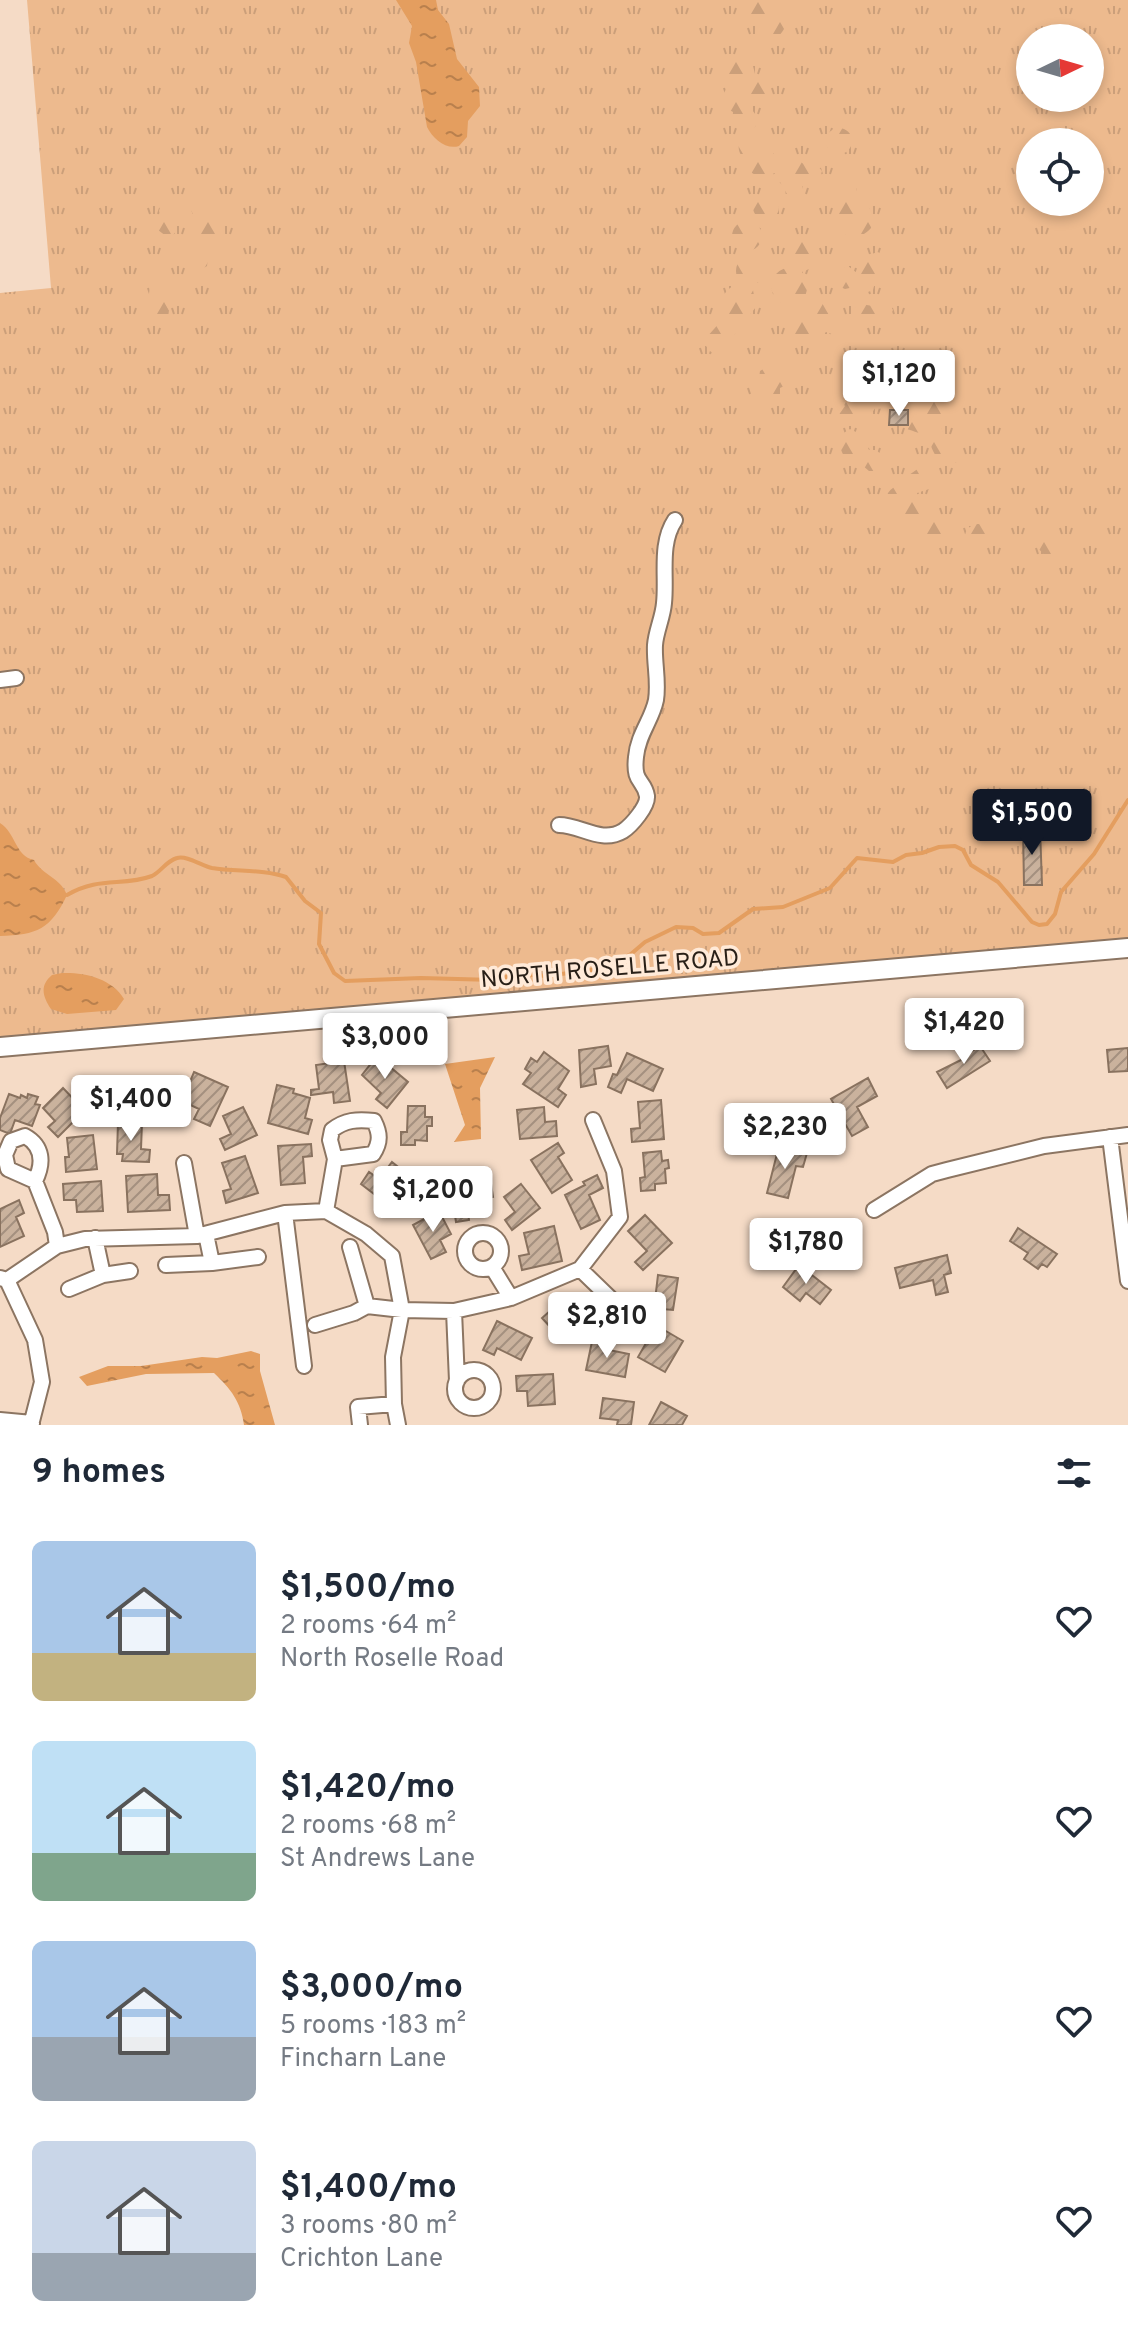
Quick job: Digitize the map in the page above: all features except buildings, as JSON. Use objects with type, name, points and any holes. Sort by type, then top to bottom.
[{"type":"main road","name":"NORTH ROSELLE ROAD","points":[[0,1047],[1128,948]]},
{"type":"street","points":[[559,825],[597,835],[618,833],[630,825],[646,801],[646,794],[635,777],[636,753],[656,700],[656,639],[664,605],[663,574],[668,534],[675,520]]},
{"type":"street","points":[[0,680],[16,678]]},
{"type":"street","points":[[315,1325],[367,1306],[454,1311],[511,1298],[580,1269],[620,1217],[614,1171],[593,1120]]},
{"type":"street","points":[[874,1210],[932,1174],[1044,1146],[1128,1135]]},
{"type":"street","points":[[1110,1137],[1128,1281]]},
{"type":"street","points":[[326,1211],[335,1159]]},
{"type":"street","points":[[184,1163],[212,1263]]},
{"type":"street","points":[[35,1181],[55,1232],[57,1246]]},
{"type":"street","points":[[0,1420],[31,1424],[42,1382],[35,1340],[3,1279],[57,1246],[95,1238],[202,1235],[285,1213],[326,1211],[366,1234],[392,1256],[402,1310],[393,1357],[394,1404],[398,1425]]},
{"type":"street","points":[[285,1213],[304,1366]]},
{"type":"street","points":[[95,1238],[103,1275]]},
{"type":"street","points":[[350,1247],[367,1306]]},
{"type":"street","points":[[166,1265],[258,1257]]},
{"type":"street","points":[[492,1267],[511,1298]]},
{"type":"street","points":[[580,1269],[611,1299]]},
{"type":"street","points":[[69,1289],[103,1275],[130,1271]]},
{"type":"street","points":[[454,1311],[457,1381]]},
{"type":"street","points":[[360,1425],[358,1407],[394,1404]]},
{"type":"green space","points":[[27,0],[1128,0],[1128,938],[0,1037],[0,293],[51,288]]},
{"type":"green space","points":[[744,0],[801,1],[780,34],[766,43],[756,36],[757,23],[744,14]]},
{"type":"green space","points":[[743,57],[752,62],[756,78],[765,80],[769,87],[764,98],[753,99],[750,107],[758,118],[755,127],[743,133],[732,125],[733,112],[726,108],[722,97],[729,83],[726,74],[728,66]]},
{"type":"green space","points":[[839,128],[848,132],[852,141],[848,150],[839,154],[830,150],[826,141],[830,132]]},
{"type":"green space","points":[[745,137],[754,138],[759,147],[770,149],[779,161],[793,156],[805,165],[817,165],[822,171],[820,178],[814,183],[804,180],[804,195],[798,201],[791,200],[786,197],[785,187],[775,173],[761,178],[752,173],[748,158],[741,155],[739,150]]},
{"type":"green space","points":[[847,178],[857,187],[855,199],[867,204],[873,215],[871,228],[856,237],[838,228],[837,213],[842,204],[832,195],[835,183]]},
{"type":"green space","points":[[766,194],[775,198],[779,207],[775,216],[766,220],[757,216],[753,207],[757,198]]},
{"type":"green space","points":[[204,197],[218,203],[221,213],[217,222],[227,239],[222,251],[208,257],[207,266],[199,271],[190,263],[196,253],[190,238],[197,224],[191,210],[196,201]]},
{"type":"green space","points":[[170,200],[180,210],[175,219],[177,230],[173,235],[166,236],[158,230],[162,218],[159,211],[161,204]]},
{"type":"green space","points":[[747,221],[758,225],[762,236],[758,247],[747,251],[736,247],[732,236],[736,225]]},
{"type":"green space","points":[[800,241],[811,242],[819,256],[816,266],[802,272],[809,282],[805,297],[822,303],[830,317],[829,324],[835,325],[838,330],[835,335],[826,332],[809,342],[802,342],[790,333],[787,316],[790,306],[778,301],[771,290],[776,274],[793,267],[789,252]]},
{"type":"green space","points":[[878,252],[887,266],[884,273],[876,278],[873,290],[863,294],[854,287],[845,289],[838,286],[835,276],[839,269],[848,266],[857,273],[863,270],[865,256]]},
{"type":"green space","points":[[750,257],[760,261],[764,271],[760,281],[750,285],[740,281],[736,271],[740,261]]},
{"type":"green space","points":[[162,279],[172,285],[173,293],[165,303],[169,310],[168,318],[158,324],[150,321],[146,310],[153,301],[149,294],[150,286]]},
{"type":"green space","points":[[737,285],[753,290],[756,307],[748,317],[745,329],[735,334],[722,351],[711,352],[706,346],[706,338],[726,313],[723,299],[726,292]]},
{"type":"green space","points":[[861,304],[884,308],[890,305],[893,310],[891,314],[885,313],[881,320],[861,327],[855,324],[851,316],[854,308]]},
{"type":"green space","points":[[928,353],[939,361],[939,372],[944,375],[942,380],[906,375],[901,368],[893,369],[888,362],[894,354],[899,354],[904,360]]},
{"type":"green space","points":[[772,358],[791,365],[794,372],[780,388],[780,395],[766,405],[753,394],[751,387]]},
{"type":"green space","points":[[866,370],[881,377],[894,373],[901,381],[901,389],[894,395],[883,394],[880,398],[885,405],[880,409],[876,407],[869,417],[858,414],[853,423],[844,424],[838,416],[845,406],[835,392],[837,381]]},
{"type":"green space","points":[[939,388],[946,392],[946,399],[956,403],[959,412],[953,424],[940,425],[945,436],[956,442],[961,450],[957,462],[949,465],[935,455],[930,439],[905,428],[902,422],[910,411],[900,400],[902,392],[909,389],[923,393],[926,389]]},
{"type":"green space","points":[[850,429],[862,435],[869,450],[876,450],[882,455],[883,465],[877,471],[853,464],[843,455],[839,442],[842,434]]},
{"type":"green space","points":[[919,468],[930,472],[933,481],[929,489],[917,493],[919,504],[930,509],[936,519],[946,519],[953,524],[955,537],[948,545],[938,545],[929,537],[919,540],[908,536],[901,526],[901,519],[888,510],[888,492],[900,485],[908,485],[909,475]]},
{"type":"green space","points":[[978,524],[987,528],[991,537],[987,546],[978,550],[969,546],[965,537],[969,528]]},
{"type":"green space","points":[[1047,531],[1056,533],[1067,545],[1066,557],[1060,561],[1048,559],[1037,547],[1038,538]]},
{"type":"water","points":[[396,0],[436,0],[438,10],[449,24],[457,59],[479,87],[480,106],[468,121],[467,137],[459,146],[440,142],[427,127],[416,62],[409,43],[412,26]]},
{"type":"water","points":[[0,823],[23,854],[60,884],[67,895],[49,923],[33,932],[0,936]]},
{"type":"water","points":[[62,973],[105,981],[124,999],[116,1010],[67,1014],[51,1009],[44,996],[44,987],[52,975]]},
{"type":"water","points":[[495,1057],[480,1088],[481,1139],[454,1142],[465,1125],[445,1064]]},
{"type":"water","points":[[251,1351],[260,1354],[260,1371],[275,1425],[244,1425],[234,1396],[214,1373],[146,1374],[87,1386],[79,1377],[108,1366],[141,1366]]},
{"type":"waterway","points":[[67,895],[90,886],[152,876],[173,859],[181,857],[212,868],[286,877],[305,901],[321,913],[319,944],[334,973],[345,981],[421,978],[494,980],[519,974],[546,976],[607,968],[645,942],[676,927],[693,928],[703,934],[719,933],[753,909],[783,907],[830,888],[857,858],[893,862],[906,855],[939,847],[955,846],[963,850],[971,865],[998,882],[1032,922],[1047,924],[1055,914],[1061,892],[1094,854],[1128,800]]}]
